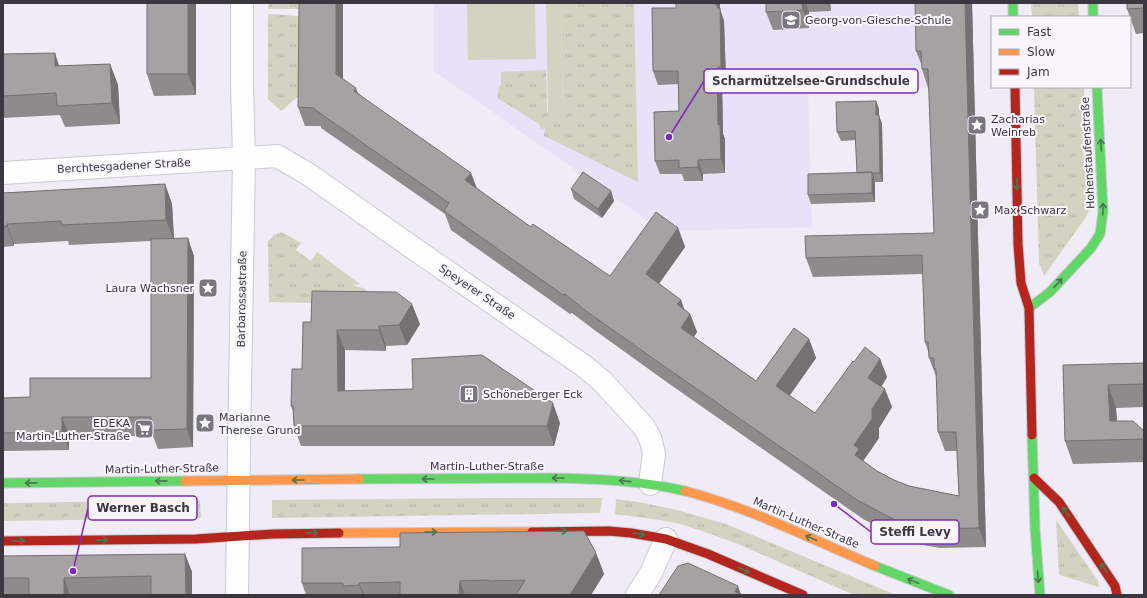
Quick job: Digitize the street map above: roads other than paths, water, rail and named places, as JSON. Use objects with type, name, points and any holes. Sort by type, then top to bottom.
[{"type":"main road","points":[[1013,3],[1013,16]]},
{"type":"main road","points":[[1093,3],[1094,16]]},
{"type":"main road","points":[[1015,88],[1018,244],[1021,283],[1028,308],[1036,534],[1040,595]]},
{"type":"main road","name":"Hohenstaufenstraße","points":[[1028,308],[1050,292],[1091,248],[1100,234],[1103,205],[1097,88]]},
{"type":"main road","name":"Martin-Luther-Straße","points":[[3,484],[238,480],[556,478],[597,479],[650,484],[678,489],[743,510],[863,561],[949,595]]},
{"type":"main road","points":[[1034,478],[1059,502],[1115,586],[1117,595]]},
{"type":"main road","points":[[3,541],[196,539],[272,534],[609,531],[632,533],[666,539],[708,554],[803,595]]},
{"type":"street","name":"Barbarossastraße","points":[[238,595],[238,480],[244,158],[242,3]]},
{"type":"street","name":"Speyerer Straße","points":[[244,158],[277,156],[308,174],[412,248],[584,366],[602,381],[644,427],[648,434],[654,454],[650,484]]},
{"type":"street","name":"Berchtesgadener Straße","points":[[3,173],[244,158]]},
{"type":"street","points":[[637,595],[651,573],[666,539]]},
{"type":"place","name":"Georg-von-Giesche-Schule","points":[[791,20]]},
{"type":"place","name":"Zacharias Weinreb","points":[[977,125]]},
{"type":"place","name":"Scharmützelsee-Grundschule","points":[[669,137]]},
{"type":"place","name":"Max Schwarz","points":[[980,210]]},
{"type":"place","name":"Laura Wachsner","points":[[208,288]]},
{"type":"place","name":"Schöneberger Eck","points":[[469,394]]},
{"type":"place","name":"Marianne Therese Grund","points":[[205,423]]},
{"type":"place","name":"EDEKA Martin-Luther-Straße","points":[[144,429]]},
{"type":"place","name":"Steffi Levy","points":[[834,504]]},
{"type":"place","name":"Werner Basch","points":[[73,571]]}]
